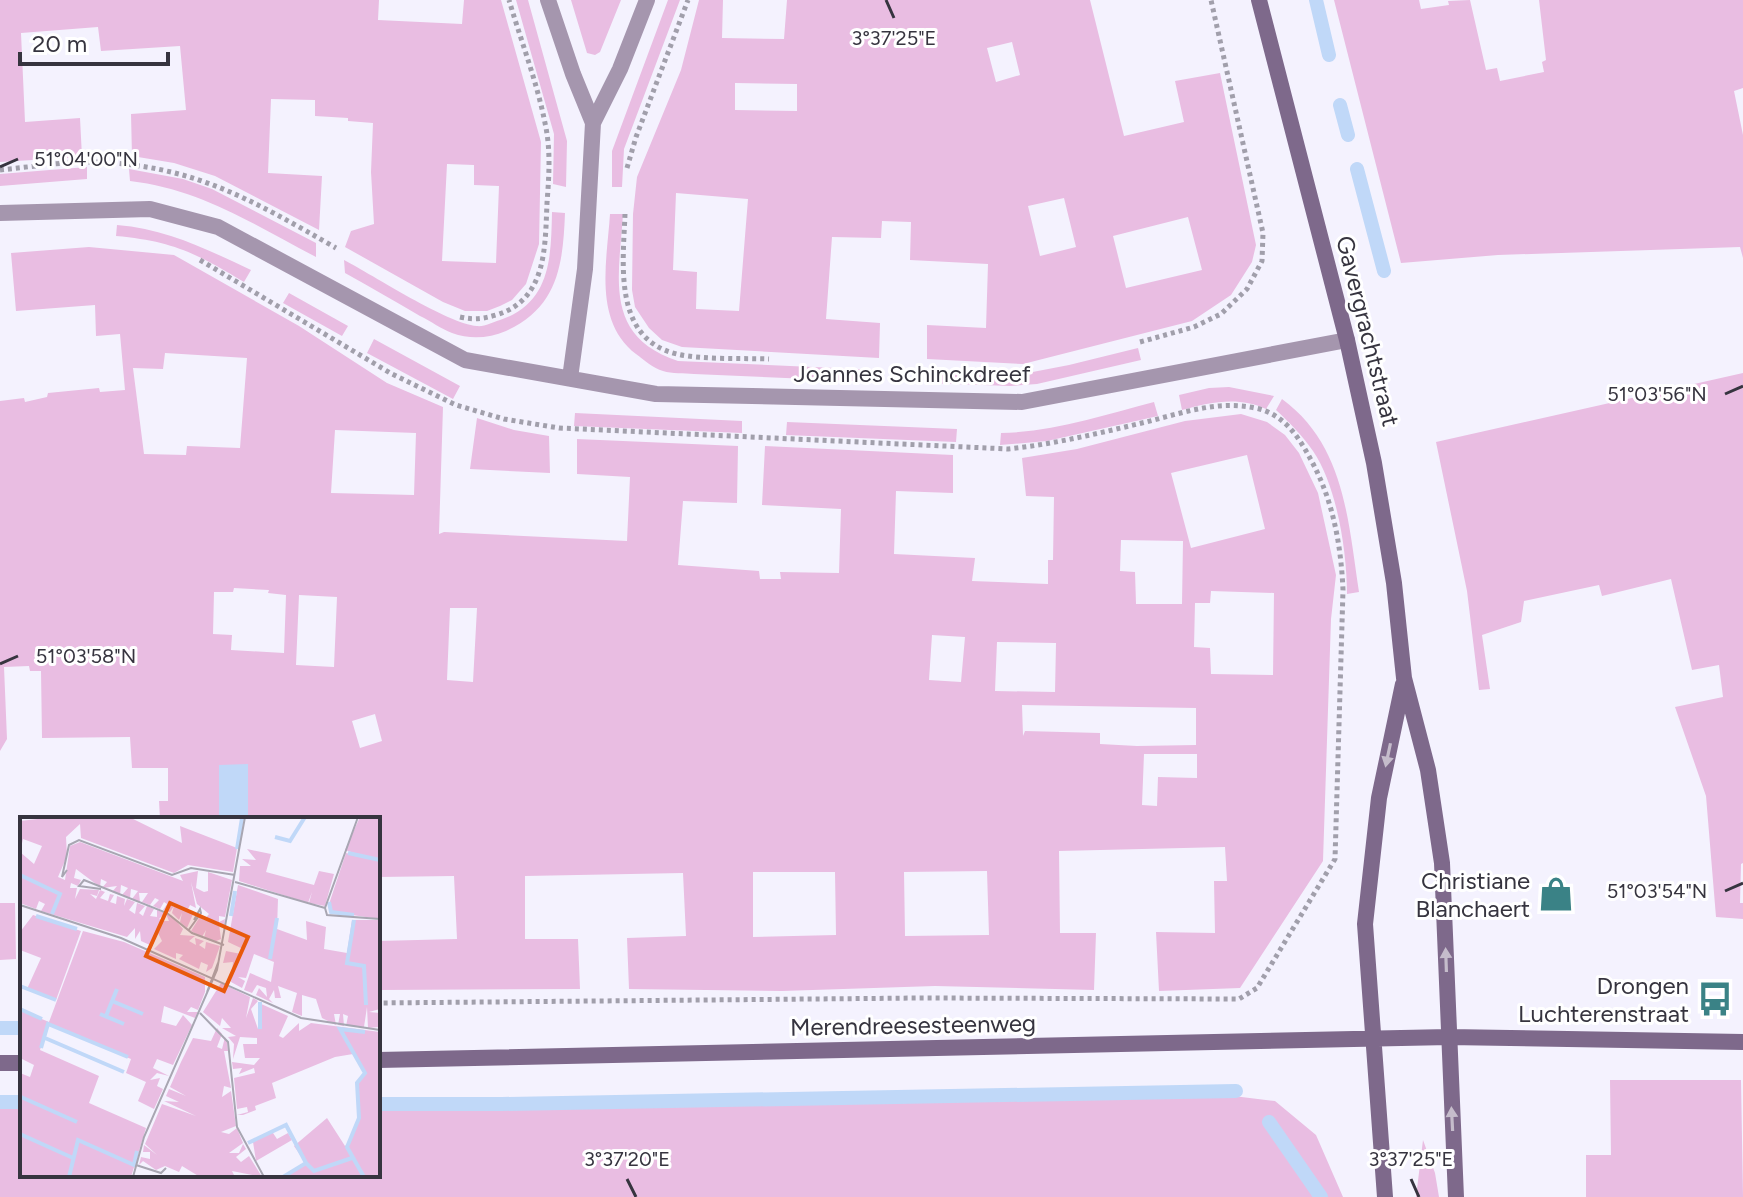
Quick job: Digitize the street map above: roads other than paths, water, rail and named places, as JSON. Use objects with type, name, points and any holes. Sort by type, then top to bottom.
[{"type":"street","points":[[548,0],[593,123]]},
{"type":"street","points":[[570,378],[585,269],[593,123],[620,69],[647,0]]},
{"type":"street","name":"Gavergrachtstraat","points":[[1259,0],[1347,340],[1377,478],[1394,583],[1404,678],[1428,770],[1442,863],[1456,1197]]},
{"type":"street","name":"Joannes Schinckdreef","points":[[0,213],[150,209],[218,227],[465,360],[656,394],[1022,402],[1347,340]]},
{"type":"street","name":"Gavergrachtstraat","points":[[1385,1197],[1365,924],[1379,798],[1404,678]]},
{"type":"street","name":"Merendreesesteenweg","points":[[380,1060],[1449,1037],[1743,1042]]},
{"type":"water","points":[[248,764],[248,817],[219,817],[219,765]]},
{"type":"waterway","points":[[1316,0],[1329,55]]},
{"type":"waterway","points":[[1340,105],[1348,135]]},
{"type":"waterway","points":[[1357,169],[1384,271]]},
{"type":"waterway","points":[[0,1028],[18,1028]]},
{"type":"waterway","points":[[380,1104],[1236,1091]]},
{"type":"waterway","points":[[0,1102],[20,1102]]},
{"type":"waterway","points":[[1269,1122],[1321,1197]]},
{"type":"place","name":"Christiane Blanchaert","points":[[1556,894]]},
{"type":"place","name":"Drongen Luchterenstraat","points":[[1715,999]]}]
